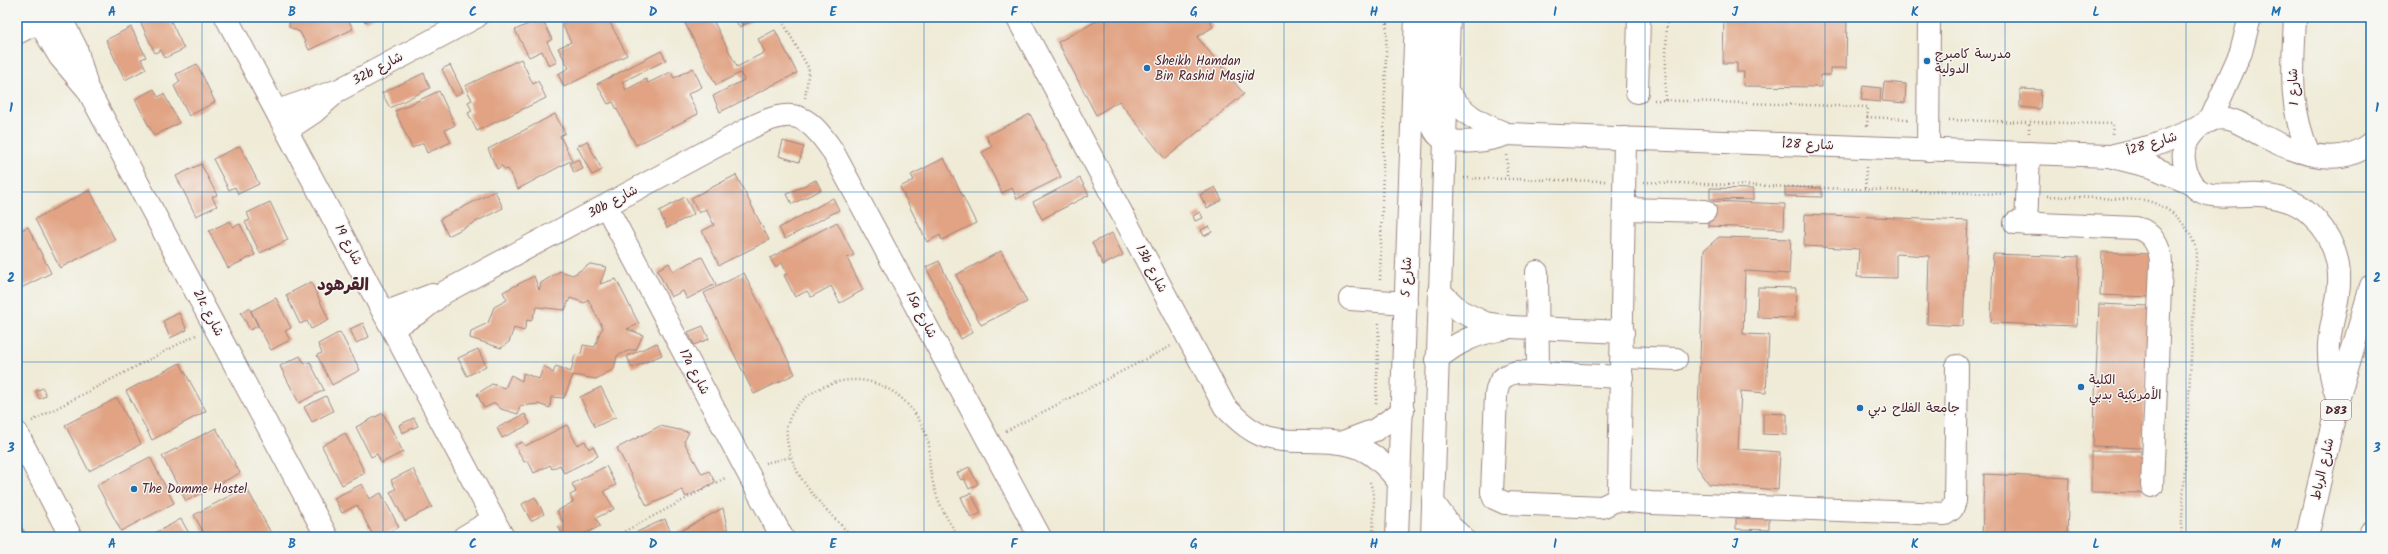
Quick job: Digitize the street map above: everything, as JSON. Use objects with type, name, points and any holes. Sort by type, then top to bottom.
[{"type":"main road","name":"21c شارع","points":[[60,17],[76,48],[88,90]]},
{"type":"main road","name":"شارع 19","points":[[226,17],[499,528]]},
{"type":"main road","name":"32b شارع","points":[[282,121],[314,112],[339,90],[476,17]]},
{"type":"main road","name":"13b شارع","points":[[1017,17],[1225,407],[1242,424],[1262,435],[1284,440],[1343,442],[1375,456],[1399,482]]},
{"type":"main road","name":"شارع 5","points":[[1397,537],[1403,411],[1416,17]]},
{"type":"main road","points":[[1432,17],[1430,119],[1437,135],[1443,139]]},
{"type":"main road","points":[[1432,537],[1443,139],[1449,17]]},
{"type":"main road","points":[[1637,92],[1639,17]]},
{"type":"main road","points":[[1928,150],[1929,17]]},
{"type":"main road","points":[[2194,185],[2186,172],[2183,157],[2186,142],[2202,125],[2241,52],[2250,17]]},
{"type":"main road","name":"شارع 1","points":[[2294,17],[2292,99],[2296,118],[2309,154]]},
{"type":"main road","name":"21c شارع","points":[[43,19],[60,57],[88,90],[327,537]]},
{"type":"main road","points":[[17,33],[43,19]]},
{"type":"main road","name":"شارع 28أ","points":[[1445,89],[1461,111],[1484,125],[1507,134],[2108,156],[2152,167],[2194,185],[2203,192],[2215,197],[2248,195],[2268,196],[2288,201],[2307,211],[2322,226],[2337,256],[2339,274],[2338,293],[2329,343],[2329,362],[2331,380],[2338,400]]},
{"type":"main road","name":"30b شارع","points":[[388,320],[420,312],[445,292],[750,128],[793,117]]},
{"type":"main road","name":"15a شارع","points":[[793,117],[818,129],[832,150],[1040,537]]},
{"type":"main road","name":"شارع 28أ","points":[[2108,156],[2153,146],[2202,125],[2226,118],[2242,124],[2263,136],[2309,154],[2328,157],[2347,155],[2371,143]]},
{"type":"main road","name":"شارع 28أ","points":[[1443,139],[1479,141],[1496,138],[1507,134]]},
{"type":"main road","points":[[1616,500],[1619,491],[1623,332],[1625,138]]},
{"type":"main road","points":[[2029,153],[2027,195],[2020,224],[2136,228],[2148,232],[2158,248],[2161,264],[2152,486]]},
{"type":"main road","name":"17a شارع","points":[[606,206],[782,537]]},
{"type":"main road","points":[[1624,210],[1704,211]]},
{"type":"main road","points":[[1537,272],[1536,328],[1538,372]]},
{"type":"main road","name":"شارع الرباط","points":[[2307,537],[2338,400],[2371,286]]},
{"type":"main road","points":[[1439,292],[1449,302],[1472,318],[1486,323],[1511,327],[1623,332]]},
{"type":"main road","points":[[1350,299],[1406,303]]},
{"type":"main road","points":[[1436,360],[1459,342],[1472,336],[1511,327]]},
{"type":"main road","points":[[1676,359],[1622,367],[1508,374],[1500,380],[1497,386],[1492,492],[1494,498],[1505,503],[1602,508],[1616,500],[1652,503],[1945,514],[1952,509],[1955,501],[1957,366]]},
{"type":"main road","name":"13b شارع","points":[[1343,442],[1375,430],[1403,411]]},
{"type":"main road","points":[[24,427],[71,537]]},
{"type":"main road","points":[[1433,502],[1451,527],[1462,537]]},
{"type":"main road","points":[[464,537],[499,528]]},
{"type":"main road","points":[[2370,537],[2371,532]]},
{"type":"path","points":[[780,17],[809,69],[793,117]]},
{"type":"path","points":[[1665,100],[1667,17]]},
{"type":"path","points":[[2029,153],[2028,122],[2113,124],[2108,156]]},
{"type":"path","points":[[1442,178],[1865,188],[2144,200],[2165,207],[2184,223],[2190,233],[2197,252],[2181,537]]},
{"type":"path","points":[[24,427],[214,325]]},
{"type":"path","points":[[988,440],[1187,337]]},
{"type":"path","points":[[852,537],[810,493],[792,458],[786,438],[790,417],[802,400],[836,382],[852,380],[869,381],[885,387],[899,396],[913,410],[923,427],[929,445],[930,467],[935,490],[943,511],[960,537]]},
{"type":"path","points":[[614,537],[745,468],[792,458]]},
{"type":"building","points":[[150,17],[169,17],[184,49],[165,58],[161,50],[155,53],[140,21]]},
{"type":"building","points":[[290,17],[347,17],[353,29],[309,50],[300,32],[289,27]]},
{"type":"building","points":[[362,17],[375,17],[365,22]]},
{"type":"building","points":[[531,17],[541,17],[552,39],[547,42],[557,62],[549,66],[542,51],[529,57],[515,30],[528,24],[526,19]]},
{"type":"building","points":[[575,17],[607,17],[627,55],[564,87],[558,74],[569,68],[558,48],[571,42],[562,24]]},
{"type":"building","points":[[682,17],[723,17],[714,22],[737,67],[765,52],[758,39],[775,30],[797,73],[720,112],[713,96],[744,80],[740,73],[716,85]]},
{"type":"building","points":[[734,17],[760,17],[739,27]]},
{"type":"building","name":"Sheikh Hamdan Bin Rashid Masjid","points":[[1104,17],[1208,17],[1213,27],[1197,37],[1244,94],[1165,159],[1119,101],[1096,115],[1058,42]]},
{"type":"building","points":[[1724,17],[1847,17],[1846,68],[1830,68],[1830,75],[1821,75],[1821,87],[1743,86],[1744,72],[1737,72],[1737,63],[1723,63]]},
{"type":"building","points":[[131,27],[146,57],[141,59],[146,69],[125,80],[106,40]]},
{"type":"building","points":[[661,51],[666,60],[622,82],[626,90],[646,79],[648,83],[671,72],[674,78],[693,68],[702,87],[688,94],[698,114],[636,145],[613,102],[608,104],[597,84]]},
{"type":"building","points":[[521,59],[533,84],[538,81],[546,98],[477,131],[468,113],[472,111],[468,102],[472,100],[465,86]]},
{"type":"building","points":[[197,64],[215,102],[189,116],[174,86],[180,82],[176,74]]},
{"type":"building","points":[[450,65],[463,92],[455,96],[442,69]]},
{"type":"building","points":[[424,73],[430,88],[390,108],[382,93]]},
{"type":"building","points":[[1884,82],[1906,84],[1905,103],[1882,101]]},
{"type":"building","points":[[1863,86],[1881,88],[1880,102],[1861,100]]},
{"type":"building","points":[[154,89],[158,97],[164,94],[179,123],[154,136],[135,99]]},
{"type":"building","points":[[2020,89],[2041,90],[2040,109],[2020,107]]},
{"type":"building","points":[[439,91],[455,125],[445,130],[451,142],[427,153],[423,143],[412,148],[395,111]]},
{"type":"building","points":[[555,114],[565,133],[560,136],[572,160],[518,189],[508,169],[505,170],[502,166],[497,169],[488,149]]},
{"type":"building","points":[[1030,114],[1061,177],[1017,199],[1012,188],[1002,193],[982,152],[992,147],[986,136]]},
{"type":"building","points":[[587,141],[602,170],[592,175],[577,146]]},
{"type":"building","points":[[783,141],[804,147],[799,162],[779,156]]},
{"type":"building","points":[[240,146],[259,184],[238,194],[235,187],[229,190],[213,159]]},
{"type":"building","points":[[944,158],[976,223],[942,240],[940,235],[927,242],[900,187],[914,180],[911,175]]},
{"type":"building","points":[[579,159],[583,169],[574,173],[570,163]]},
{"type":"building","points":[[201,164],[217,195],[212,197],[217,206],[196,216],[176,176]]},
{"type":"building","points":[[736,175],[769,240],[719,265],[702,231],[714,225],[706,209],[699,213],[691,198]]},
{"type":"building","points":[[1080,178],[1089,195],[1042,219],[1033,202]]},
{"type":"building","points":[[816,180],[821,190],[792,204],[787,194]]},
{"type":"building","points":[[1215,187],[1222,200],[1207,208],[1200,195]]},
{"type":"building","points":[[1785,187],[1822,188],[1822,197],[1785,196]]},
{"type":"building","points":[[1710,188],[1753,189],[1753,200],[1710,199]]},
{"type":"building","points":[[90,190],[115,240],[60,268],[35,219]]},
{"type":"building","points":[[495,191],[503,208],[448,236],[440,219]]},
{"type":"building","points":[[685,197],[694,214],[667,228],[659,211]]},
{"type":"building","points":[[833,198],[839,210],[785,239],[779,228]]},
{"type":"building","points":[[1709,201],[1785,204],[1784,229],[1708,226]]},
{"type":"building","points":[[270,202],[288,240],[260,253],[245,222],[250,220],[247,213]]},
{"type":"building","points":[[1200,212],[1203,218],[1195,221],[1193,216]]},
{"type":"building","points":[[1805,214],[1968,221],[1963,326],[1927,324],[1929,256],[1896,254],[1896,278],[1857,277],[1859,249],[1804,246]]},
{"type":"building","points":[[230,221],[233,227],[240,224],[255,255],[228,268],[209,231]]},
{"type":"building","points":[[837,222],[854,255],[847,258],[863,290],[840,303],[831,286],[811,297],[807,291],[795,297],[784,275],[787,274],[782,263],[775,267],[770,258]]},
{"type":"building","points":[[1209,226],[1212,232],[1204,236],[1201,230]]},
{"type":"building","points":[[28,227],[51,273],[17,290],[17,232]]},
{"type":"building","points":[[1112,233],[1123,255],[1103,265],[1092,243]]},
{"type":"building","points":[[1719,237],[1791,239],[1789,274],[1745,271],[1743,334],[1769,335],[1766,393],[1741,391],[1738,449],[1780,452],[1778,490],[1709,484],[1696,465],[1704,250]]},
{"type":"building","points":[[1001,251],[1027,302],[981,325],[956,275]]},
{"type":"building","points":[[2102,252],[2152,254],[2151,297],[2100,295]]},
{"type":"building","points":[[1993,254],[2079,257],[2077,326],[1991,323]]},
{"type":"building","points":[[702,257],[716,284],[687,299],[683,291],[671,297],[657,270],[669,263],[673,271]]},
{"type":"building","points":[[939,261],[973,332],[961,339],[926,267]]},
{"type":"building","points":[[590,264],[606,267],[600,284],[616,279],[639,324],[627,329],[643,335],[636,350],[630,350],[617,356],[614,369],[596,379],[573,375],[564,398],[551,397],[550,408],[538,404],[520,406],[518,414],[501,409],[495,403],[484,408],[477,394],[492,384],[505,388],[511,375],[522,381],[523,373],[539,379],[544,366],[553,373],[556,366],[571,372],[575,355],[581,354],[583,345],[595,347],[600,332],[603,328],[588,299],[585,303],[570,298],[565,310],[537,307],[531,321],[527,320],[524,331],[514,328],[509,342],[501,348],[470,338],[471,331],[488,323],[494,307],[507,300],[503,292],[534,276],[539,290],[541,283],[560,271],[573,275]]},
{"type":"building","points":[[744,273],[795,374],[754,394],[704,293]]},
{"type":"building","points":[[311,282],[329,320],[311,329],[307,321],[300,324],[286,295]]},
{"type":"building","points":[[1758,287],[1796,288],[1795,318],[1757,317]]},
{"type":"building","points":[[276,298],[291,328],[285,331],[290,340],[271,350],[251,311]]},
{"type":"building","points":[[2099,304],[2149,306],[2143,448],[2093,446]]},
{"type":"building","points":[[249,308],[258,326],[250,330],[241,313]]},
{"type":"building","points":[[179,313],[187,330],[170,338],[163,321]]},
{"type":"building","points":[[363,323],[369,337],[356,343],[350,329]]},
{"type":"building","points":[[703,326],[709,339],[694,345],[688,332]]},
{"type":"building","points":[[340,332],[360,370],[332,385],[317,355],[322,353],[318,344]]},
{"type":"building","points":[[657,343],[662,355],[632,368],[627,356]]},
{"type":"building","points":[[478,349],[486,366],[467,376],[458,358]]},
{"type":"building","points":[[300,356],[305,364],[310,362],[324,390],[299,403],[280,366]]},
{"type":"building","points":[[180,363],[206,411],[152,440],[126,391]]},
{"type":"building","points":[[601,387],[616,417],[595,427],[580,397]]},
{"type":"building","points":[[43,388],[46,396],[39,399],[36,391]]},
{"type":"building","points":[[326,396],[333,411],[312,422],[304,407]]},
{"type":"building","points":[[117,398],[141,444],[89,471],[65,425]]},
{"type":"building","points":[[383,413],[403,452],[381,463],[377,454],[371,457],[356,427]]},
{"type":"building","points":[[1763,413],[1787,414],[1787,435],[1763,434]]},
{"type":"building","points":[[525,414],[530,424],[502,438],[497,428]]},
{"type":"building","points":[[414,418],[418,426],[402,433],[399,425]]},
{"type":"building","points":[[567,425],[577,445],[585,441],[589,449],[593,446],[598,456],[564,473],[560,465],[552,469],[550,465],[534,473],[528,461],[524,462],[515,445],[522,442],[525,446]]},
{"type":"building","points":[[660,426],[689,432],[684,442],[702,474],[709,471],[715,482],[686,497],[682,490],[647,506],[617,448]]},
{"type":"building","points":[[216,428],[240,473],[186,501],[162,456]]},
{"type":"building","points":[[345,433],[365,473],[342,485],[322,446]]},
{"type":"building","points":[[2091,451],[2143,451],[2143,493],[2091,492]]},
{"type":"building","points":[[150,457],[174,503],[121,531],[97,485]]},
{"type":"building","points":[[606,466],[616,485],[604,491],[614,509],[596,518],[600,526],[579,537],[564,537],[558,526],[563,523],[557,511],[573,502],[570,495],[576,492],[572,484]]},
{"type":"building","points":[[969,467],[978,484],[969,489],[964,478],[961,480],[957,473]]},
{"type":"building","points":[[413,469],[432,507],[405,521],[390,492],[396,489],[391,480]]},
{"type":"building","points":[[1984,474],[2069,478],[2067,537],[1982,537]]},
{"type":"building","points":[[362,484],[369,499],[381,493],[399,527],[378,537],[374,537],[357,505],[342,513],[334,498]]},
{"type":"building","points":[[246,487],[271,533],[263,537],[206,537],[194,515]]},
{"type":"building","points":[[971,493],[981,513],[971,518],[961,497]]},
{"type":"building","points":[[535,497],[544,514],[531,521],[522,504]]},
{"type":"building","points":[[723,508],[729,537],[679,537],[677,533]]},
{"type":"building","points":[[1736,518],[1769,519],[1769,530],[1736,529]]},
{"type":"building","points":[[181,519],[191,537],[148,537]]},
{"type":"building","points":[[665,519],[673,537],[637,537],[635,533]]},
{"type":"building","points":[[22,528],[27,537],[17,537],[17,531]]},
{"type":"place","name":"مدرسة كامبرج الدولية","points":[[1927,61]]},
{"type":"place","name":"Sheikh Hamdan Bin Rashid Masjid","points":[[1147,68]]},
{"type":"place","name":"الكلية الأمريكية بدبي","points":[[2081,387]]},
{"type":"place","name":"جامعة الفلاح دبي","points":[[1860,408]]},
{"type":"place","name":"The Domme Hostel","points":[[134,489]]},
{"type":"district","name":"القرهود","points":[[343,285]]}]
